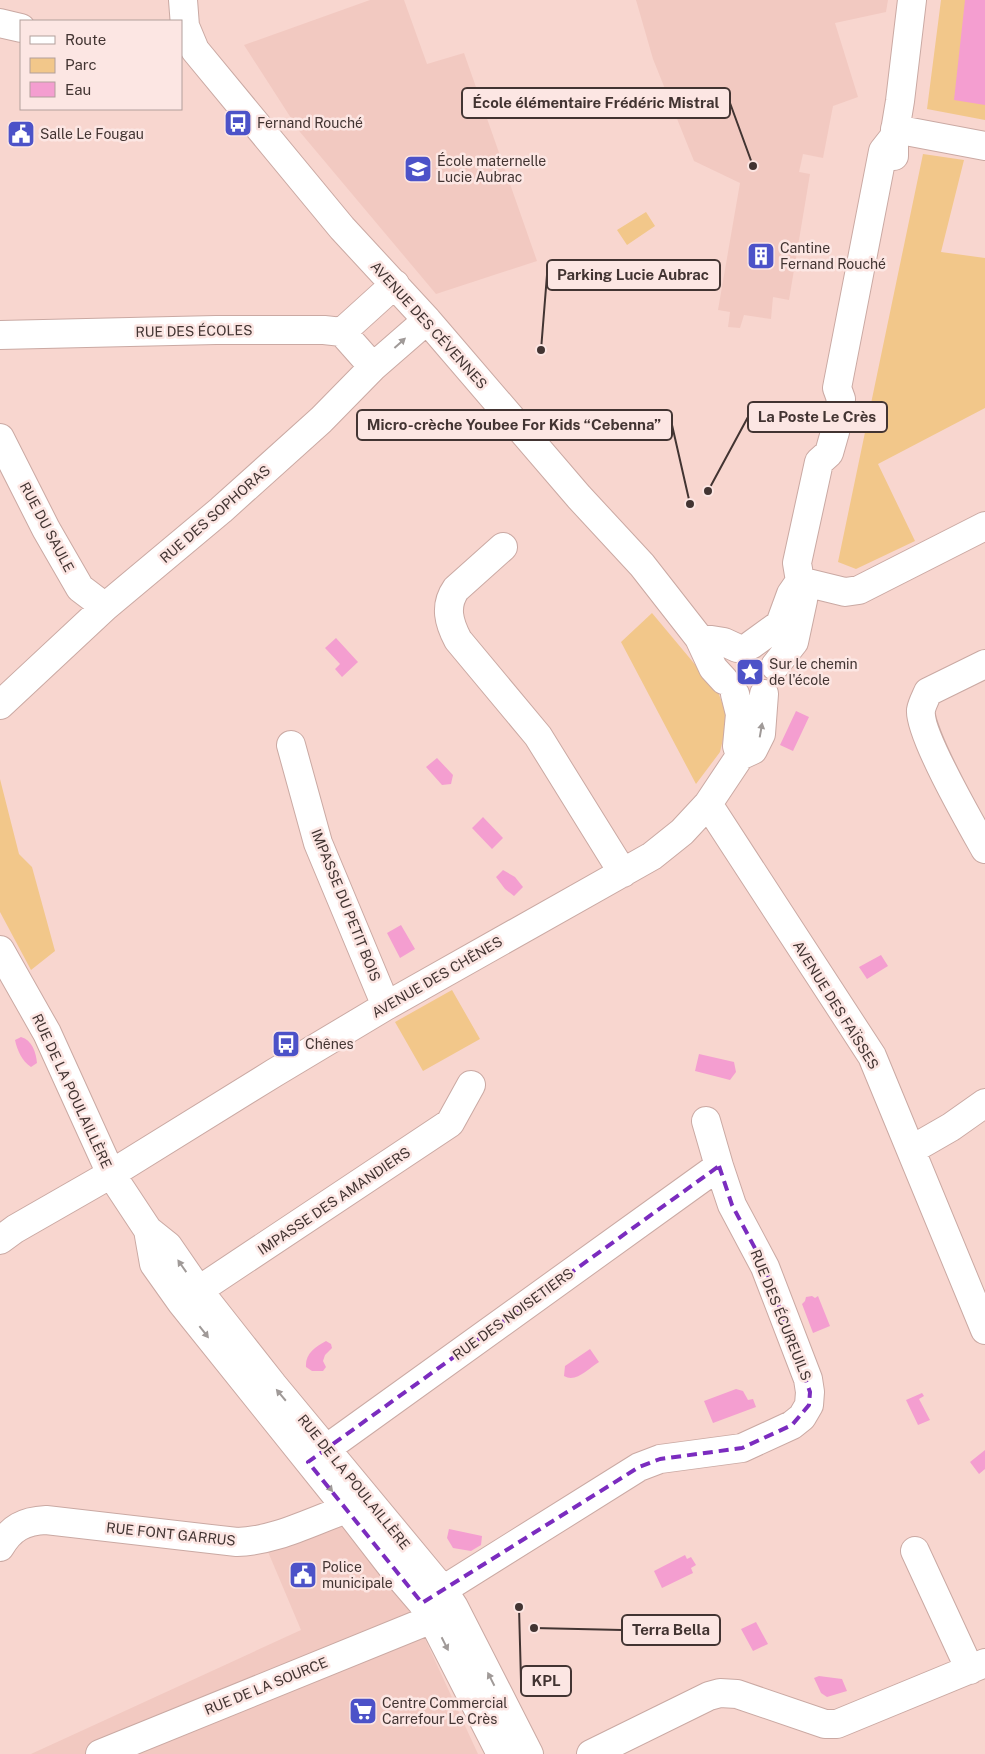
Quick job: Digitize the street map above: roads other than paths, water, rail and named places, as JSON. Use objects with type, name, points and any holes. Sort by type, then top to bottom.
[{"type":"street","points":[[775,666],[794,642],[804,596],[797,562],[819,462],[829,454],[841,399],[836,388],[883,151],[894,133],[912,0]]},
{"type":"street","name":"AVENUE DES CÉVENNES","points":[[183,18],[195,50],[342,228],[395,284],[580,497],[642,565],[698,638],[713,668],[729,687]]},
{"type":"street","points":[[0,23],[20,28]]},
{"type":"street","points":[[894,133],[985,146]]},
{"type":"street","points":[[373,367],[342,332],[395,284]]},
{"type":"street","name":"RUE DES SOPHORAS","points":[[0,705],[105,607],[228,504],[321,420],[373,367],[427,320]]},
{"type":"street","name":"RUE DES ÉCOLES","points":[[0,336],[216,330],[324,330],[342,332]]},
{"type":"street","name":"RUE DU SAULE","points":[[0,438],[46,529],[80,588],[105,607]]},
{"type":"street","points":[[800,581],[845,592],[859,590],[985,526]]},
{"type":"street","points":[[503,547],[456,589],[450,598],[448,606],[451,628],[458,640],[538,736],[623,872]]},
{"type":"street","points":[[740,756],[737,746],[740,714],[729,687],[723,665],[726,658],[780,624],[791,594],[800,581]]},
{"type":"street","points":[[698,638],[744,647],[759,647],[772,658],[775,666],[774,681],[764,694],[750,698],[729,687]]},
{"type":"street","points":[[985,664],[928,692],[921,710],[923,726],[963,810],[985,849]]},
{"type":"street","name":"AVENUE DES CHÊNES","points":[[0,1240],[15,1229],[111,1174],[386,1006],[652,856],[682,832],[708,804],[740,756],[753,750],[761,734],[764,694]]},
{"type":"street","name":"IMPASSE DU PETIT BOIS","points":[[291,745],[318,843],[386,1006]]},
{"type":"street","name":"AVENUE DES FAÏSSES","points":[[708,804],[872,1056],[985,1330]]},
{"type":"street","name":"RUE DE LA POULAILLÈRE","points":[[0,950],[10,992],[48,1033],[111,1174],[148,1230],[154,1264],[190,1297],[273,1385],[317,1455],[347,1509],[398,1575],[432,1604],[454,1607],[529,1754]]},
{"type":"street","name":"IMPASSE DES AMANDIERS","points":[[190,1297],[450,1123],[471,1085]]},
{"type":"street","points":[[911,1150],[951,1127],[985,1103]]},
{"type":"street","name":"RUE DES ÉCUREUILS","points":[[432,1604],[639,1467],[660,1459],[742,1448],[792,1426],[802,1417],[809,1405],[808,1378],[765,1268],[732,1204],[706,1121]]},
{"type":"street","name":"RUE DES NOISETIERS","points":[[317,1455],[719,1166]]},
{"type":"street","name":"RUE DE LA POULAILLÈRE","points":[[317,1455],[432,1604],[501,1754]]},
{"type":"street","name":"RUE FONT GARRUS","points":[[0,1547],[13,1530],[22,1524],[34,1520],[237,1542],[272,1536],[347,1509]]},
{"type":"street","points":[[591,1754],[720,1692],[737,1694],[825,1724],[837,1724],[977,1666],[915,1551]]},
{"type":"street","name":"RUE DE LA SOURCE","points":[[100,1754],[432,1604]]},
{"type":"water","points":[[965,0],[985,0],[985,105],[954,100]]},
{"type":"water","points":[[336,638],[358,662],[342,677],[335,669],[340,664],[325,648]]},
{"type":"water","points":[[796,711],[809,717],[793,751],[780,745]]},
{"type":"water","points":[[437,758],[453,775],[451,784],[442,785],[426,767]]},
{"type":"water","points":[[483,817],[503,838],[492,849],[472,828]]},
{"type":"water","points":[[503,870],[515,877],[523,887],[514,896],[505,889],[496,877]]},
{"type":"water","points":[[401,925],[415,949],[400,958],[387,933]]},
{"type":"water","points":[[881,955],[888,966],[867,979],[859,967]]},
{"type":"water","points":[[21,1037],[31,1044],[34,1051],[37,1063],[31,1067],[17,1048],[15,1040]]},
{"type":"water","points":[[699,1054],[734,1062],[736,1072],[730,1080],[695,1071]]},
{"type":"water","points":[[812,1296],[815,1298],[818,1296],[830,1326],[813,1333],[802,1304],[806,1297]]},
{"type":"water","points":[[326,1341],[331,1344],[332,1348],[325,1355],[323,1361],[326,1367],[323,1371],[312,1371],[306,1367],[307,1358],[315,1348]]},
{"type":"water","points":[[590,1349],[599,1362],[573,1378],[564,1376],[565,1366]]},
{"type":"water","points":[[736,1389],[743,1391],[748,1400],[753,1399],[756,1407],[713,1423],[704,1401]]},
{"type":"water","points":[[922,1393],[924,1396],[919,1399],[930,1420],[918,1425],[906,1400]]},
{"type":"water","points":[[985,1450],[985,1469],[979,1474],[970,1462]]},
{"type":"water","points":[[449,1529],[482,1536],[481,1545],[471,1551],[453,1548],[447,1538]]},
{"type":"water","points":[[685,1555],[687,1559],[691,1557],[696,1565],[691,1568],[693,1573],[662,1588],[654,1571]]},
{"type":"water","points":[[756,1622],[768,1644],[753,1651],[741,1629]]},
{"type":"water","points":[[819,1676],[842,1679],[847,1691],[827,1697],[821,1693],[814,1678]]},
{"type":"place","name":"Fernand Rouché","points":[[238,123]]},
{"type":"place","name":"Salle Le Fougau","points":[[21,134]]},
{"type":"place","name":"École élémentaire Frédéric Mistral","points":[[753,166]]},
{"type":"place","name":"École maternelle Lucie Aubrac","points":[[418,169]]},
{"type":"place","name":"Cantine Fernand Rouché","points":[[761,256]]},
{"type":"place","name":"Parking Lucie Aubrac","points":[[541,350]]},
{"type":"place","name":"La Poste Le Crès","points":[[708,491]]},
{"type":"place","name":"Micro-crèche Youbee For Kids “Cebenna”","points":[[690,504]]},
{"type":"place","name":"Sur le chemin de l'école","points":[[750,672]]},
{"type":"place","name":"Chênes","points":[[286,1044]]},
{"type":"place","name":"Police municipale","points":[[303,1575]]},
{"type":"place","name":"KPL","points":[[519,1607]]},
{"type":"place","name":"Terra Bella","points":[[534,1628]]},
{"type":"place","name":"Centre Commercial Carrefour Le Crès","points":[[363,1711]]}]
